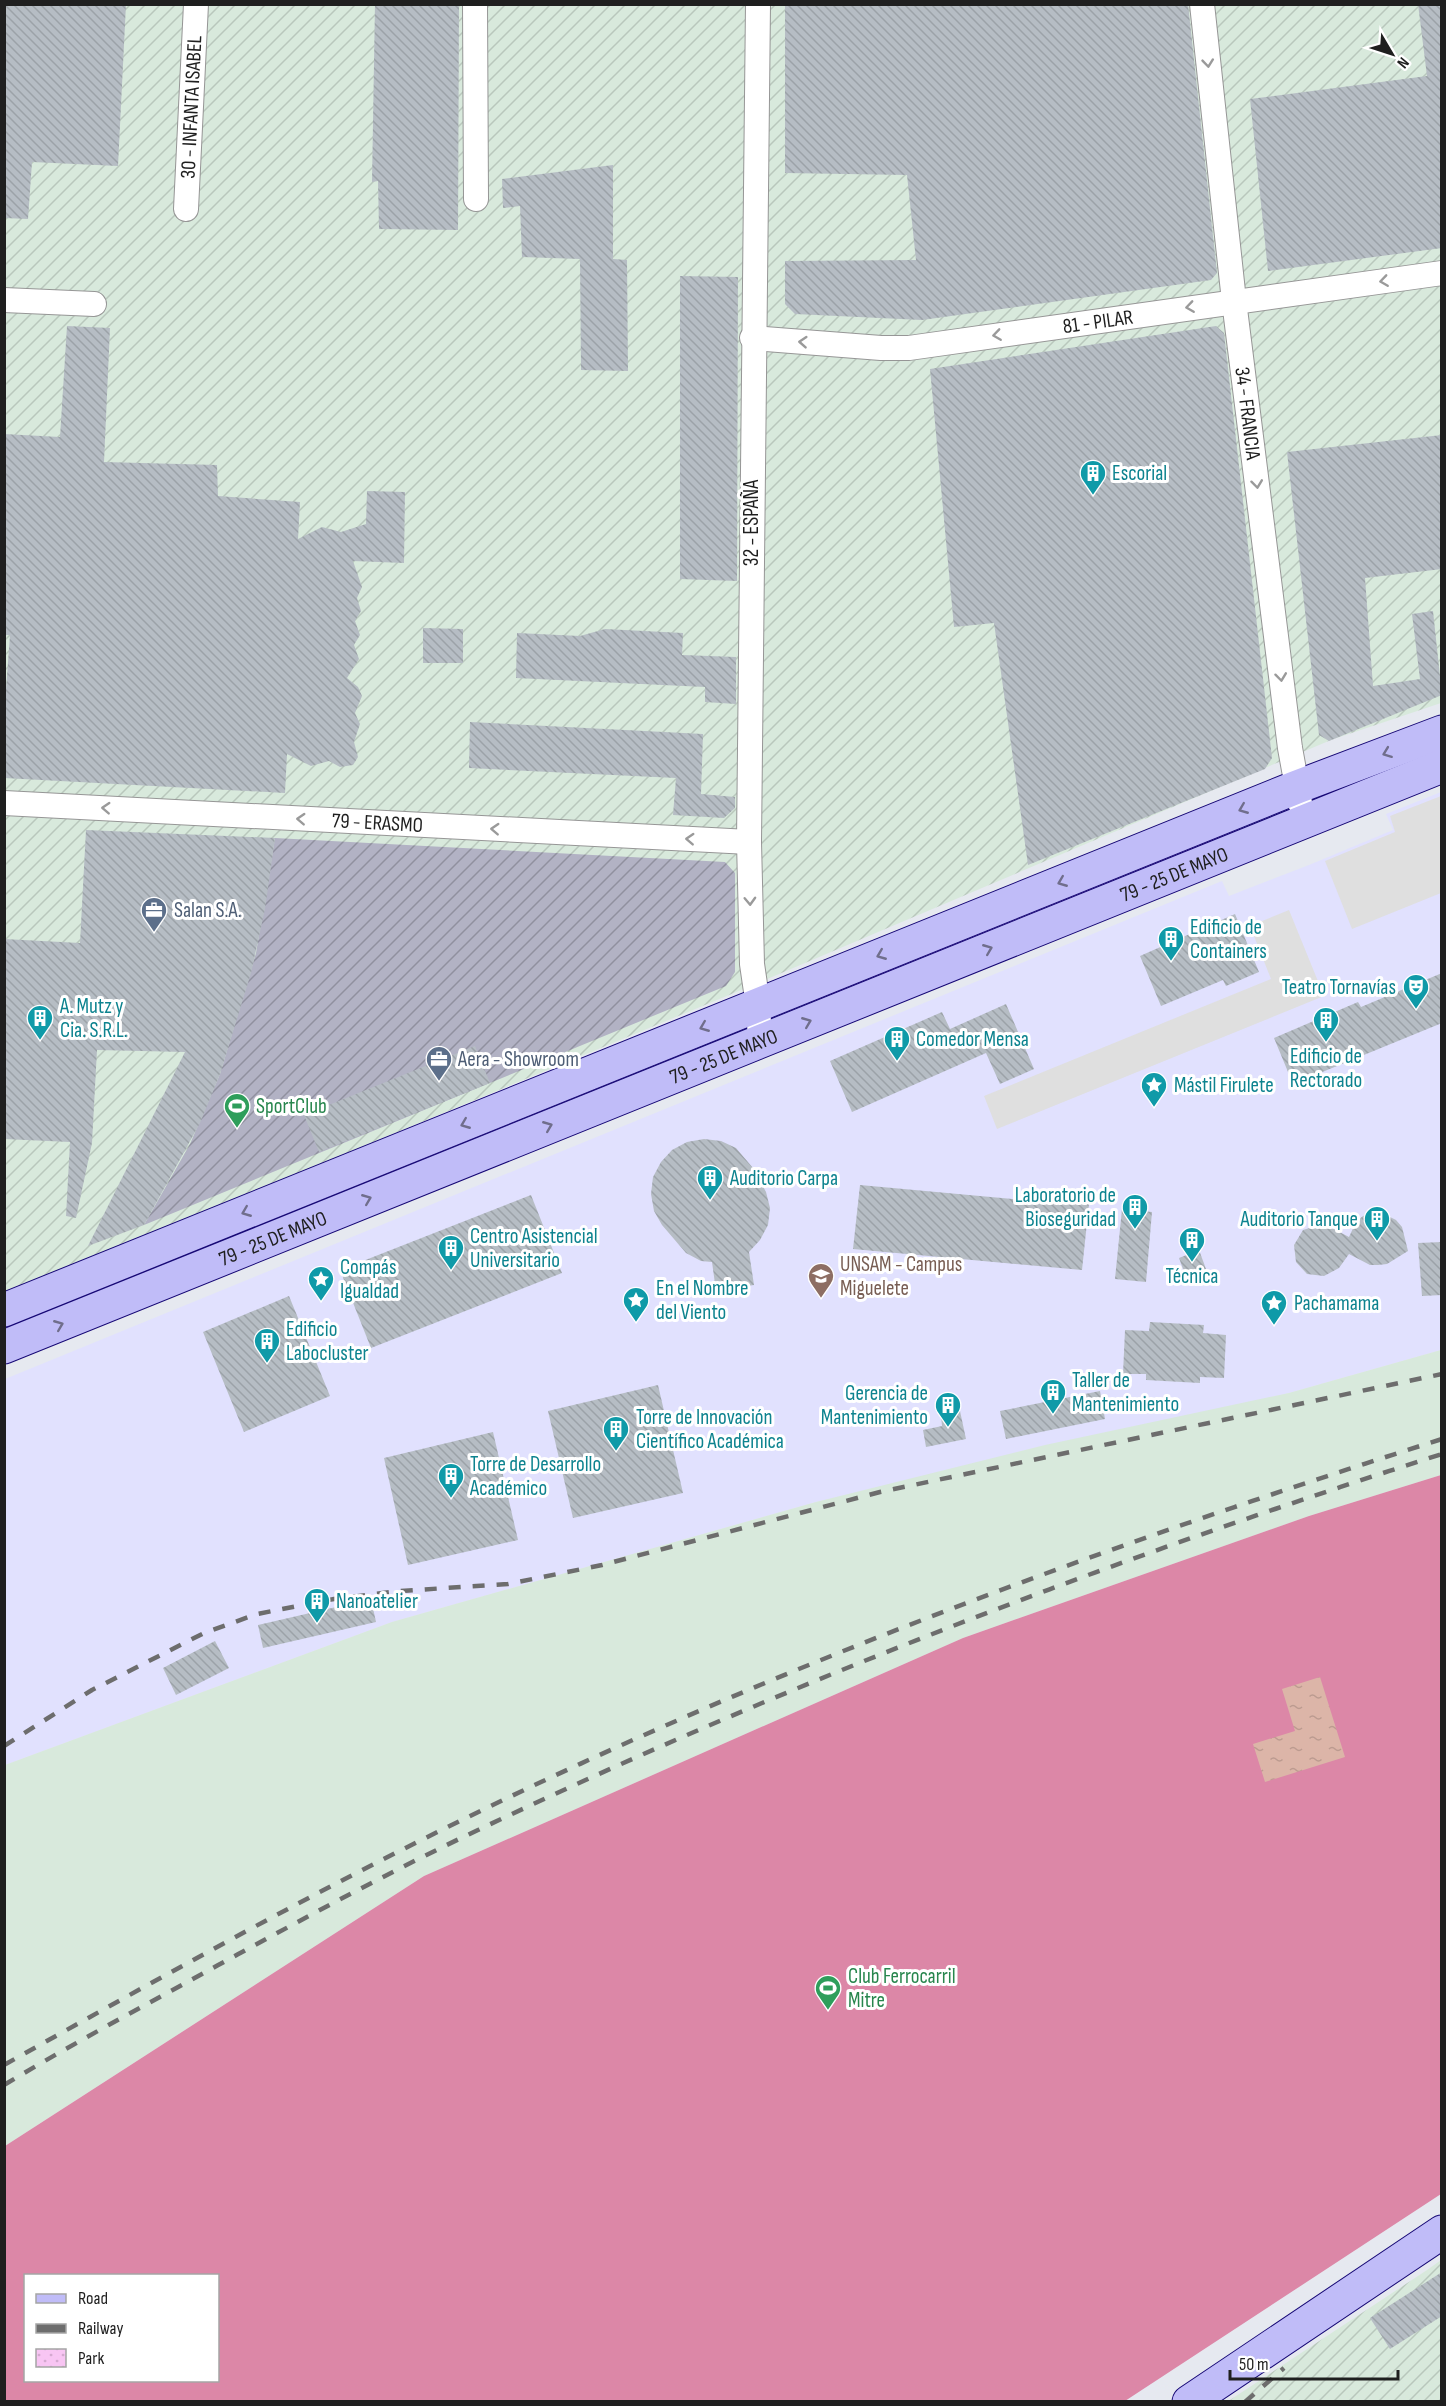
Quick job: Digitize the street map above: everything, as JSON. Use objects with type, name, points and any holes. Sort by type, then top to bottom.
[{"type":"main road","name":"79 - 25 DE MAYO","points":[[4,1310],[1297,788],[1442,732]]},
{"type":"main road","name":"79 - 25 DE MAYO","points":[[4,1347],[1442,766]]},
{"type":"main road","points":[[1189,2402],[1442,2232]]},
{"type":"street","name":"30 - INFANTA ISABEL","points":[[186,209],[196,4]]},
{"type":"street","points":[[475,4],[476,199]]},
{"type":"street","name":"32 - ESPAÑA","points":[[758,4],[752,338],[749,843],[752,964],[759,1005],[760,1041]]},
{"type":"street","name":"34 - FRANCIA","points":[[1202,4],[1234,301],[1297,788],[1304,821]]},
{"type":"street","name":"81 - PILAR","points":[[752,338],[909,348],[1442,273]]},
{"type":"street","points":[[4,300],[94,304]]},
{"type":"street","name":"79 - ERASMO","points":[[4,803],[749,843]]},
{"type":"shaded area","points":[[5,5],[1441,5],[1441,703],[1331,740],[734,993],[5,1294]]},
{"type":"shaded area","name":"UNSAM - Campus Miguelete","points":[[1441,792],[1441,1350],[1289,1393],[816,1502],[392,1622],[5,1765],[5,1379],[1222,881],[1229,896],[1309,865],[1393,830],[1386,814]]},
{"type":"shaded area","points":[[1441,796],[1441,893],[1352,929],[1325,861],[1395,832],[1390,816]]},
{"type":"shaded area","points":[[275,838],[725,862],[735,873],[735,972],[726,986],[144,1225],[190,1144],[220,1074],[256,953]]},
{"type":"shaded area","points":[[1289,910],[1324,996],[997,1129],[984,1096],[1271,979],[1250,926]]},
{"type":"shaded area","points":[[1441,1350],[1441,1475],[1309,1516],[963,1638],[424,1876],[5,2146],[5,1765],[392,1622],[816,1502],[1045,1445],[1289,1393]]},
{"type":"shaded area","name":"Club Ferrocarril Mitre","points":[[1441,1475],[1441,2194],[1125,2401],[5,2402],[5,2146],[424,1876],[963,1638],[1309,1516]]},
{"type":"shaded area","points":[[1441,2260],[1441,2401],[1227,2402],[1427,2270]]},
{"type":"green space","points":[[1237,827],[1240,834],[809,1006],[806,1000],[1131,872]]},
{"type":"green space","points":[[700,1044],[702,1049],[338,1196],[336,1192]]},
{"type":"green space","points":[[282,1214],[284,1219],[5,1332],[5,1325]]},
{"type":"water","points":[[1320,1677],[1345,1757],[1265,1782],[1253,1744],[1295,1731],[1282,1689]]},
{"type":"building","points":[[4,4],[126,4],[118,166],[32,162],[28,219],[4,218]]},
{"type":"building","points":[[375,4],[459,4],[458,230],[379,229],[378,181],[372,182]]},
{"type":"building","points":[[785,4],[1188,4],[1217,273],[1211,280],[922,320],[795,314],[785,304],[785,261],[916,260],[907,175],[785,173]]},
{"type":"building","points":[[1418,4],[1442,4],[1442,248],[1268,271],[1250,99],[1427,76]]},
{"type":"building","points":[[613,165],[613,259],[627,260],[628,371],[581,370],[580,259],[522,257],[520,206],[503,208],[502,179]]},
{"type":"building","points":[[680,276],[738,277],[737,581],[680,579]]},
{"type":"building","points":[[67,326],[110,328],[104,462],[217,465],[218,496],[300,502],[298,539],[322,527],[341,532],[366,524],[367,491],[405,492],[404,563],[353,561],[362,587],[357,598],[361,611],[355,621],[360,635],[354,645],[359,659],[347,678],[358,687],[362,696],[355,713],[360,724],[354,742],[358,757],[353,765],[340,767],[329,761],[311,766],[287,754],[285,793],[4,778],[4,716],[10,635],[4,635],[4,434],[60,437]]},
{"type":"building","name":"Escorial","points":[[1216,326],[1224,333],[1272,758],[1265,769],[1028,865],[994,623],[954,627],[930,369]]},
{"type":"building","points":[[1442,435],[1442,569],[1365,578],[1373,686],[1420,679],[1412,614],[1433,611],[1442,695],[1329,741],[1319,735],[1287,452]]},
{"type":"building","points":[[423,628],[463,629],[463,663],[423,663]]},
{"type":"building","points":[[605,629],[683,633],[682,655],[736,657],[736,704],[705,702],[705,687],[516,678],[517,633],[580,636]]},
{"type":"building","points":[[470,722],[703,734],[701,794],[735,797],[735,808],[724,818],[673,815],[676,778],[469,768]]},
{"type":"building","points":[[86,830],[275,838],[265,909],[251,973],[220,1074],[200,1123],[144,1225],[88,1246],[185,1052],[97,1050],[92,1143],[76,1218],[66,1216],[70,1142],[4,1139],[4,939],[80,943]]},
{"type":"building","name":"Edificio de Containers","points":[[1235,914],[1259,972],[1226,986],[1223,980],[1161,1006],[1140,956]]},
{"type":"building","points":[[1442,973],[1442,1023],[1293,1084],[1274,1038],[1358,1002],[1361,1007]]},
{"type":"building","name":"Comedor Mensa","points":[[1006,1004],[1034,1069],[1000,1084],[986,1053],[852,1112],[830,1061],[942,1012],[950,1029]]},
{"type":"building","points":[[475,1046],[490,1083],[319,1152],[304,1115]]},
{"type":"building","name":"Auditorio Carpa","points":[[704,1139],[721,1141],[736,1148],[753,1168],[766,1192],[770,1208],[768,1225],[760,1240],[749,1252],[754,1285],[716,1291],[712,1262],[701,1261],[686,1253],[662,1225],[654,1211],[651,1194],[653,1177],[661,1162],[672,1150],[687,1142]]},
{"type":"building","points":[[860,1185],[1034,1201],[1035,1189],[1090,1194],[1082,1270],[853,1249]]},
{"type":"building","name":"Centro Asistencial Universitario","points":[[531,1195],[562,1273],[371,1348],[340,1270]]},
{"type":"building","name":"Laboratorio de Bioseguridad","points":[[1122,1209],[1152,1212],[1146,1282],[1115,1279]]},
{"type":"building","points":[[1380,1212],[1396,1220],[1402,1227],[1408,1251],[1387,1264],[1370,1265],[1349,1254],[1339,1268],[1324,1276],[1307,1274],[1296,1262],[1294,1245],[1303,1230],[1319,1225],[1328,1226],[1349,1237],[1356,1222],[1363,1216]]},
{"type":"building","points":[[1442,1242],[1442,1295],[1422,1296],[1418,1243]]},
{"type":"building","name":"Técnica","points":[[1199,1250],[1206,1269],[1186,1277],[1179,1258]]},
{"type":"building","name":"Edificio Labocluster","points":[[289,1296],[330,1396],[244,1432],[203,1332]]},
{"type":"building","points":[[1150,1322],[1204,1325],[1203,1333],[1226,1335],[1224,1378],[1200,1377],[1200,1383],[1146,1380],[1146,1374],[1123,1374],[1125,1330],[1149,1331]]},
{"type":"building","name":"Torre de Innovación Científico Académica","points":[[658,1385],[683,1493],[573,1518],[548,1411]]},
{"type":"building","name":"Taller de Mantenimiento","points":[[1100,1391],[1105,1419],[1006,1439],[1000,1411]]},
{"type":"building","name":"Gerencia de Mantenimiento","points":[[960,1411],[966,1439],[926,1447],[923,1430],[942,1426],[941,1415]]},
{"type":"building","name":"Torre de Desarrollo Académico","points":[[493,1432],[518,1540],[408,1565],[384,1458]]},
{"type":"building","name":"Nanoatelier","points":[[371,1599],[376,1622],[263,1648],[258,1625]]},
{"type":"building","points":[[215,1641],[229,1668],[176,1695],[163,1668]]},
{"type":"building","points":[[1442,2272],[1442,2316],[1390,2349],[1370,2318]]},
{"type":"railway","points":[[4,1746],[92,1690],[204,1633],[257,1614],[334,1599],[400,1591],[508,1584],[602,1565],[880,1492],[1442,1374]]},
{"type":"railway","points":[[4,2065],[232,1939],[406,1848],[582,1763],[702,1710],[823,1659],[1069,1565],[1192,1521],[1442,1439]]},
{"type":"railway","points":[[4,2085],[81,2040],[310,1915],[410,1863],[595,1776],[833,1674],[953,1626],[1196,1536],[1442,1454]]},
{"type":"railway","points":[[1245,2402],[1284,2368]]},
{"type":"place","name":"Escorial","points":[[1093,496]]},
{"type":"place","name":"Salan S.A.","points":[[154,933]]},
{"type":"place","name":"Edificio de Containers","points":[[1171,962]]},
{"type":"place","name":"Teatro Tornavías","points":[[1416,1010]]},
{"type":"place","name":"A. Mutz y Cia. S.R.L.","points":[[40,1041]]},
{"type":"place","name":"Edificio de Rectorado","points":[[1326,1043]]},
{"type":"place","name":"Comedor Mensa","points":[[897,1062]]},
{"type":"place","name":"Aera - Showroom","points":[[439,1082]]},
{"type":"place","name":"Mástil Firulete","points":[[1154,1108]]},
{"type":"place","name":"SportClub","points":[[237,1129]]},
{"type":"place","name":"Auditorio Carpa","points":[[710,1201]]},
{"type":"place","name":"Laboratorio de Bioseguridad","points":[[1135,1230]]},
{"type":"place","name":"Auditorio Tanque","points":[[1377,1242]]},
{"type":"place","name":"Técnica","points":[[1192,1263]]},
{"type":"place","name":"Centro Asistencial Universitario","points":[[451,1271]]},
{"type":"place","name":"UNSAM - Campus Miguelete","points":[[821,1299]]},
{"type":"place","name":"Compás Igualdad","points":[[321,1302]]},
{"type":"place","name":"En el Nombre del Viento","points":[[636,1323]]},
{"type":"place","name":"Pachamama","points":[[1274,1326]]},
{"type":"place","name":"Edificio Labocluster","points":[[267,1364]]},
{"type":"place","name":"Taller de Mantenimiento","points":[[1053,1415]]},
{"type":"place","name":"Gerencia de Mantenimiento","points":[[948,1428]]},
{"type":"place","name":"Torre de Innovación Científico Académica","points":[[616,1452]]},
{"type":"place","name":"Torre de Desarrollo Académico","points":[[451,1499]]},
{"type":"place","name":"Nanoatelier","points":[[317,1624]]},
{"type":"place","name":"Club Ferrocarril Mitre","points":[[828,2011]]}]
